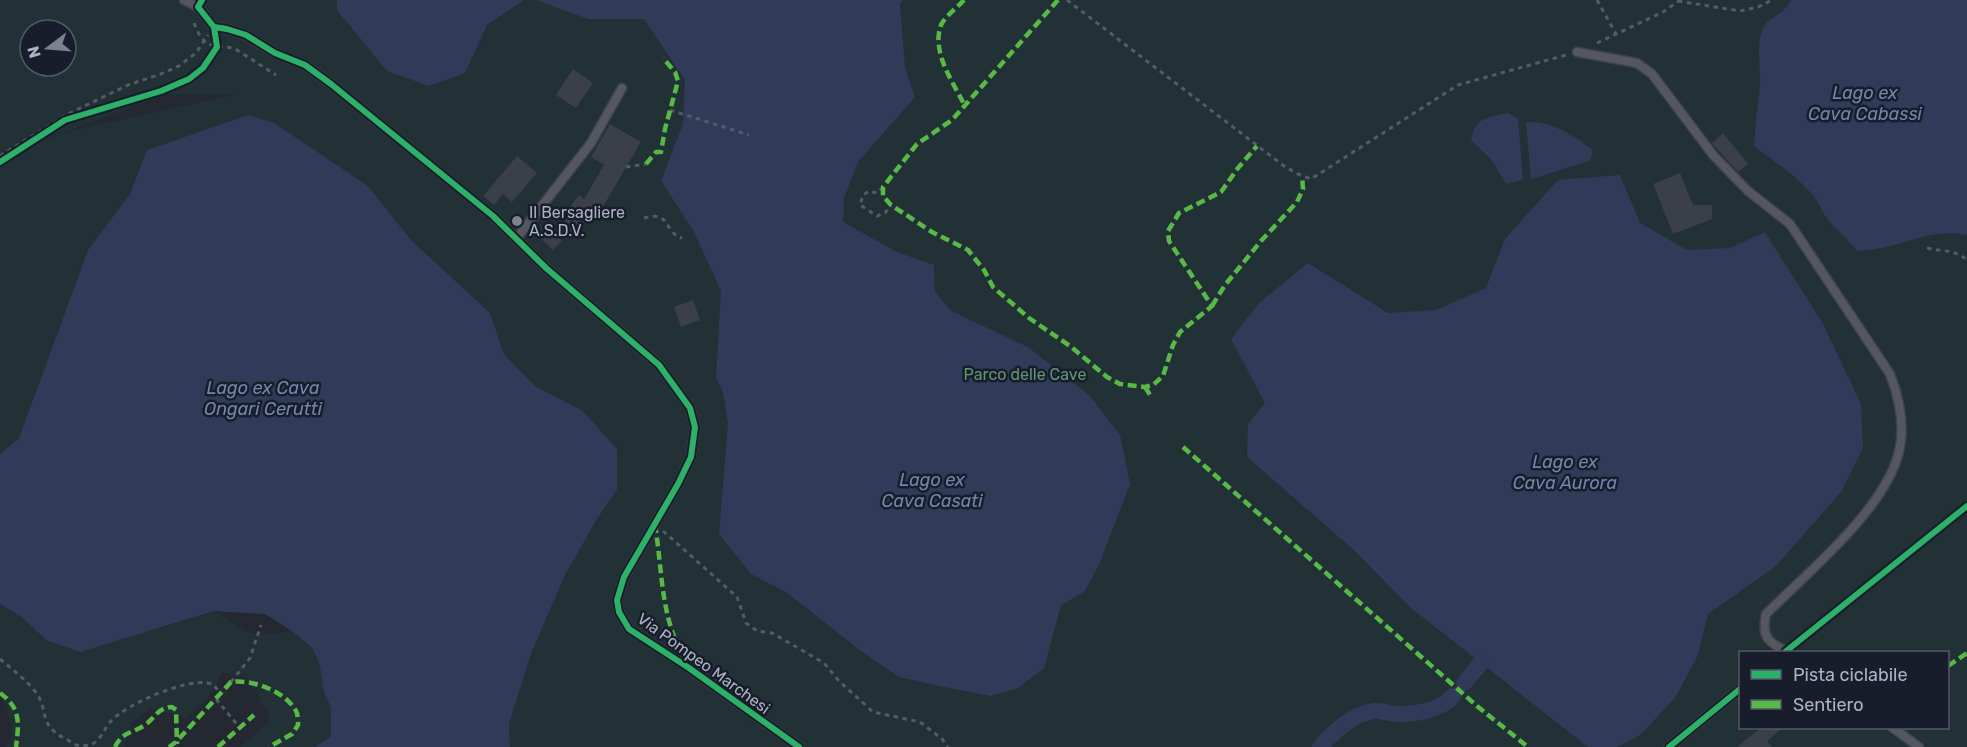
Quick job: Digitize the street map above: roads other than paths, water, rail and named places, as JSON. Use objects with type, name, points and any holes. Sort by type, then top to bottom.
[{"type":"lane","name":"Via Pompeo Marchesi","points":[[184,0],[198,7],[214,27],[238,31],[275,53],[304,65],[493,216],[546,268],[659,365],[690,408],[695,427],[691,457],[622,582],[617,600],[619,612],[629,629],[798,747]]},
{"type":"lane","points":[[1576,52],[1637,63],[1652,75],[1713,155],[1748,190],[1790,224],[1890,374],[1895,388],[1901,413],[1901,442],[1890,476],[1861,520],[1766,614],[1765,636],[1772,644],[1785,651]]},
{"type":"lane","points":[[516,239],[591,143],[621,88]]},
{"type":"lane","points":[[1670,747],[1739,690]]},
{"type":"lane","points":[[1894,729],[1920,747]]},
{"type":"water","points":[[337,0],[524,0],[487,25],[465,73],[429,86],[387,71],[337,10]]},
{"type":"water","name":"Lago ex Cava Casati","points":[[536,0],[903,0],[900,4],[905,68],[915,97],[858,162],[844,198],[843,222],[897,252],[934,265],[935,292],[951,311],[1028,347],[1090,396],[1120,435],[1130,484],[1099,565],[1084,592],[1061,605],[1044,668],[1018,688],[991,696],[899,677],[857,648],[786,592],[751,574],[719,534],[728,423],[723,392],[716,377],[721,291],[693,230],[661,181],[683,124],[685,80],[644,19],[588,19]]},
{"type":"water","name":"Lago ex Cava Cabassi","points":[[1791,0],[1967,0],[1967,235],[1937,234],[1887,247],[1858,251],[1827,219],[1814,196],[1794,176],[1754,146],[1760,85],[1760,38],[1765,25],[1785,9]]},
{"type":"water","points":[[1508,113],[1518,119],[1523,180],[1506,184],[1491,159],[1471,140],[1473,132],[1483,119]]},
{"type":"water","name":"Lago ex Cava Ongari Cerutti","points":[[248,115],[274,123],[368,186],[411,240],[490,313],[504,354],[535,386],[583,411],[617,449],[617,490],[597,519],[565,575],[531,654],[509,724],[510,747],[315,747],[331,736],[331,708],[324,692],[319,662],[312,648],[292,631],[265,614],[214,611],[80,652],[46,640],[22,617],[0,604],[0,454],[19,438],[88,250],[130,194],[147,150]]},
{"type":"water","points":[[1526,122],[1553,126],[1570,134],[1593,150],[1590,161],[1531,179]]},
{"type":"water","name":"Lago ex Cava Aurora","points":[[1620,175],[1640,223],[1687,250],[1730,248],[1765,232],[1823,324],[1861,404],[1863,448],[1841,492],[1776,566],[1708,614],[1698,655],[1675,698],[1639,736],[1617,747],[1588,747],[1411,608],[1355,551],[1247,457],[1248,424],[1265,403],[1231,339],[1260,302],[1308,263],[1388,313],[1436,310],[1486,288],[1505,239],[1558,180]]},
{"type":"waterway","points":[[1464,683],[1481,663]]},
{"type":"waterway","points":[[1320,747],[1344,724],[1366,713],[1377,711],[1411,714],[1435,708],[1453,696]]},
{"type":"place","name":"Il Bersagliere A.S.D.V.","points":[[517,221]]},
{"type":"park label","name":"Parco delle Cave","points":[[1025,374]]}]
